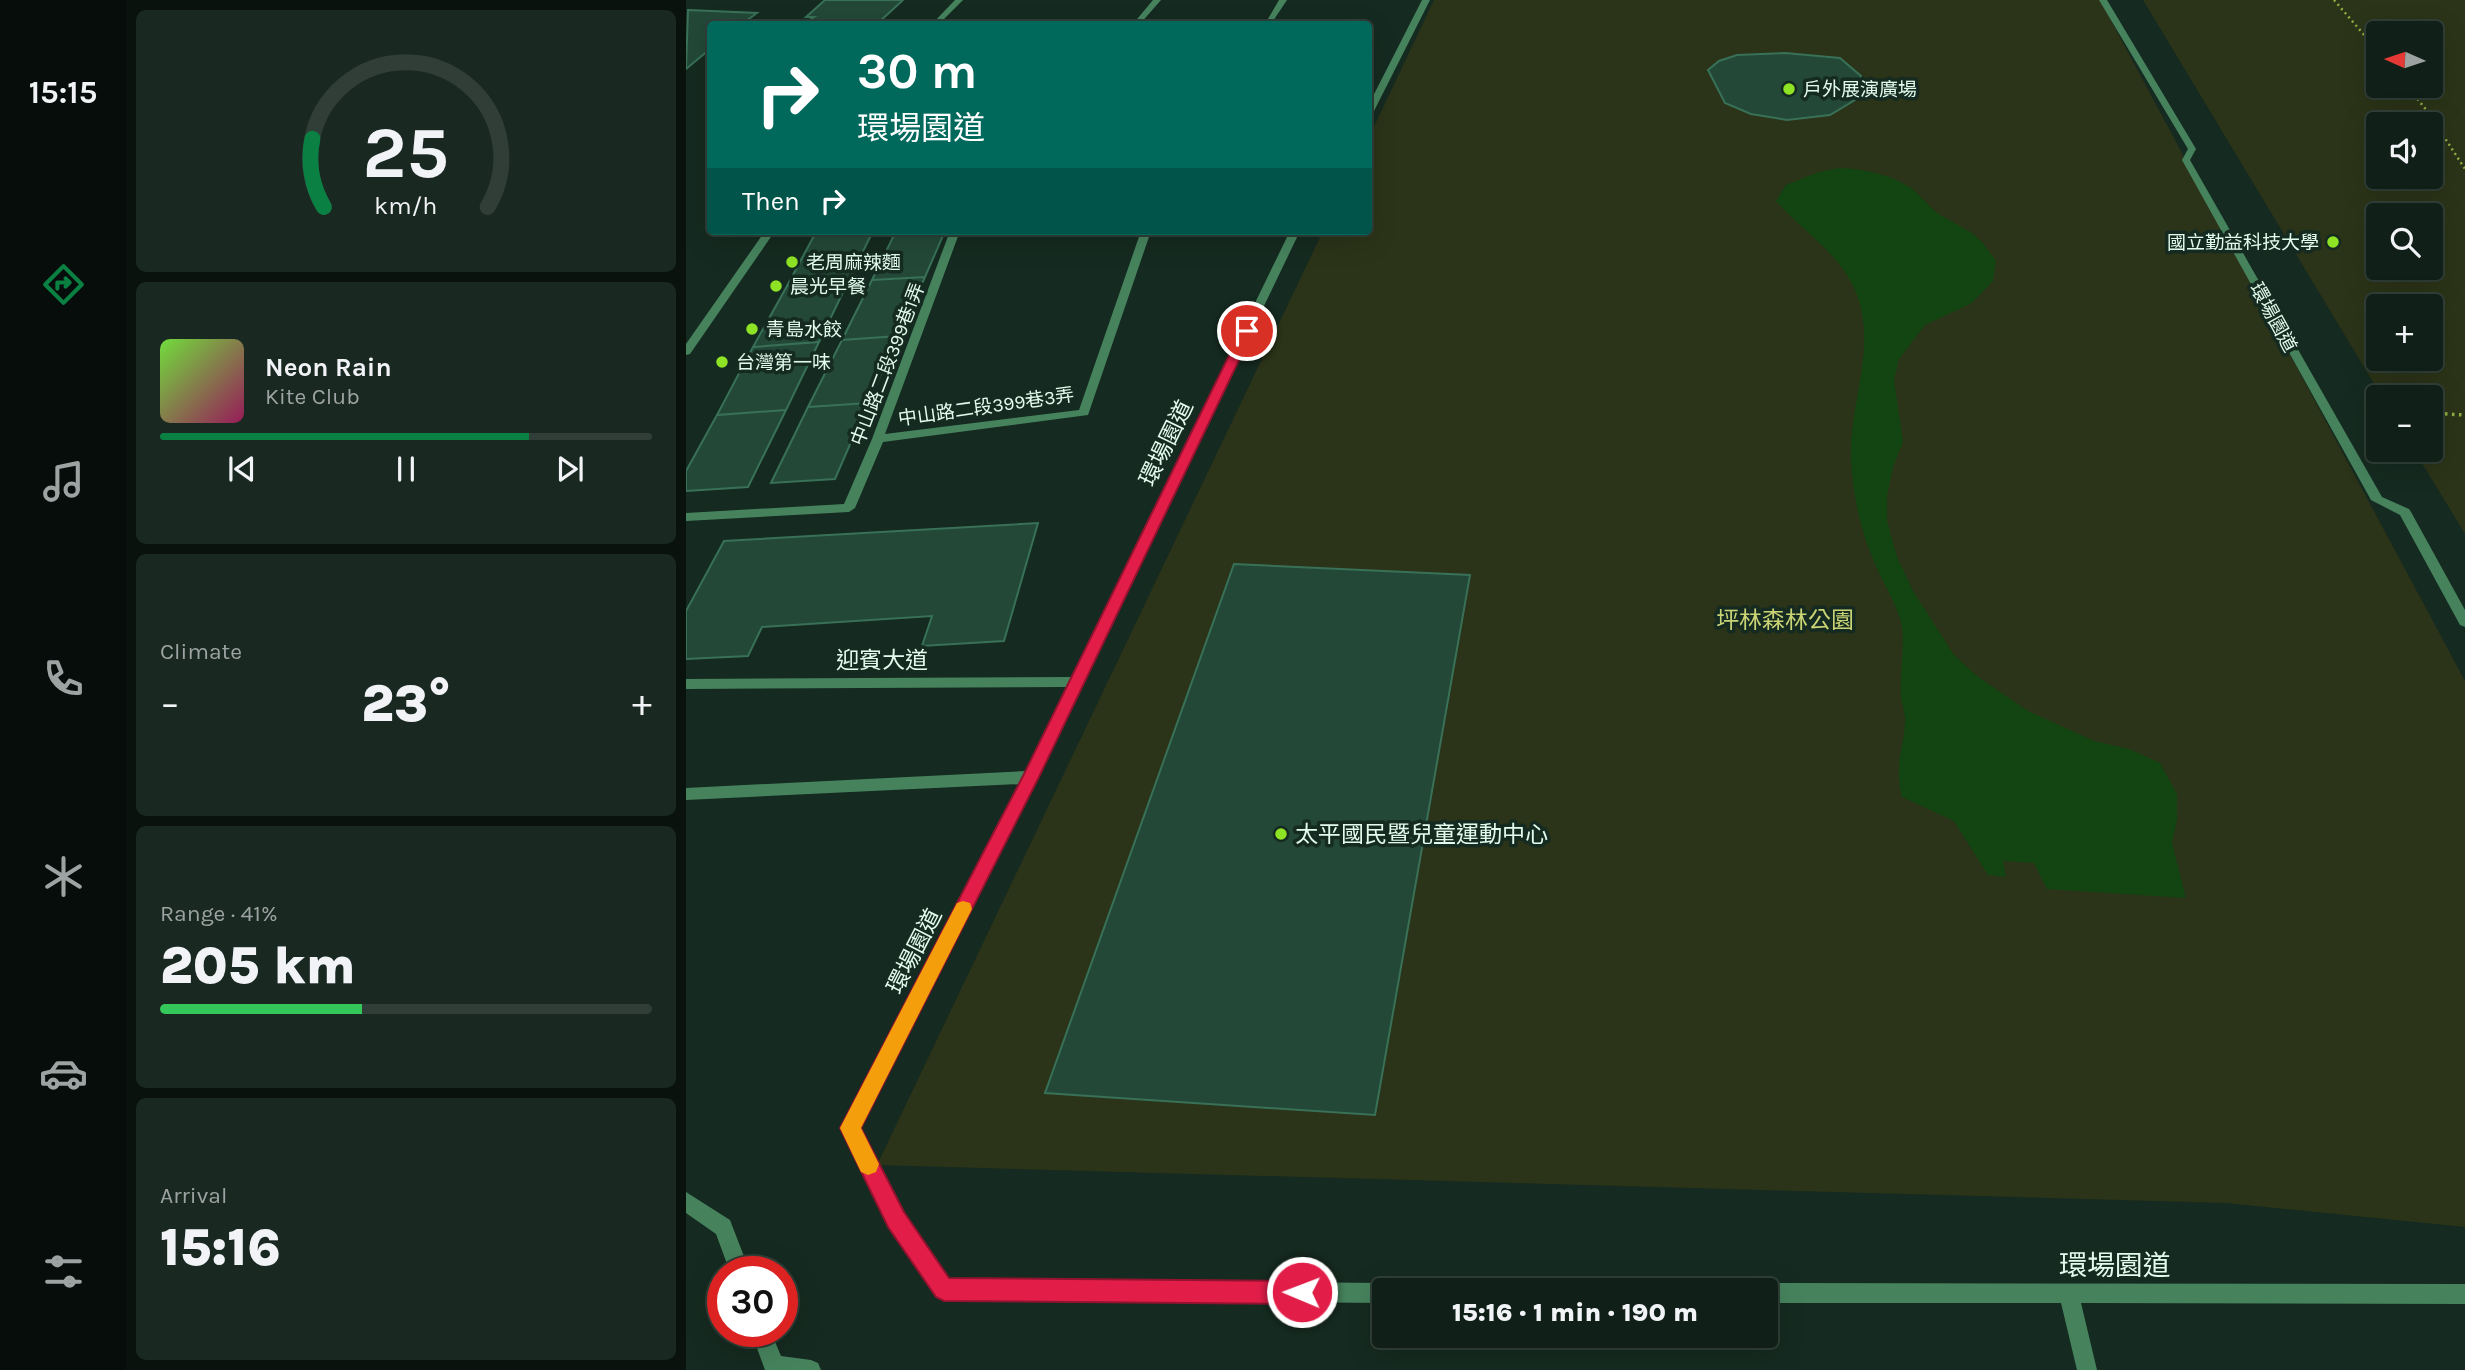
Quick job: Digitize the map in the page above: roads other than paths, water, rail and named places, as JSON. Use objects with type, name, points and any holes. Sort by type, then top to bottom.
[{"type":"street","points":[[938,21],[959,0]]},
{"type":"street","points":[[1139,21],[1157,0]]},
{"type":"street","points":[[1270,21],[1283,0]]},
{"type":"street","points":[[1372,106],[1426,0]]},
{"type":"street","name":"環場園道","points":[[2103,0],[2192,149],[2186,160],[2377,500],[2405,512],[2465,622]]},
{"type":"street","points":[[686,352],[767,235]]},
{"type":"street","name":"中山路二段399巷1弄","points":[[686,517],[849,508],[878,439],[954,235]]},
{"type":"street","name":"中山路二段399巷3弄","points":[[878,439],[1084,413],[1144,235]]},
{"type":"street","name":"環場園道","points":[[1293,235],[1031,777],[850,1128],[896,1219],[944,1289],[1372,1293]]},
{"type":"street","name":"迎賓大道","points":[[686,684],[1078,682]]},
{"type":"street","points":[[686,794],[1031,777]]},
{"type":"street","points":[[686,1202],[723,1227],[734,1256]]},
{"type":"street","name":"環場園道","points":[[1778,1293],[2465,1294]]},
{"type":"street","points":[[2068,1293],[2087,1370]]},
{"type":"street","points":[[767,1347],[774,1366],[811,1370]]},
{"type":"place","name":"戶外展演廣場","points":[[1789,89]]},
{"type":"place","name":"國立勤益科技大學","points":[[2333,242]]},
{"type":"place","name":"老周麻辣麵","points":[[792,262]]},
{"type":"place","name":"晨光早餐","points":[[776,286]]},
{"type":"place","name":"青島水餃","points":[[752,329]]},
{"type":"place","name":"台灣第一味","points":[[722,362]]},
{"type":"place","name":"太平國民暨兒童運動中心","points":[[1281,834]]},
{"type":"park label","name":"坪林森林公園","points":[[1785,620]]}]
